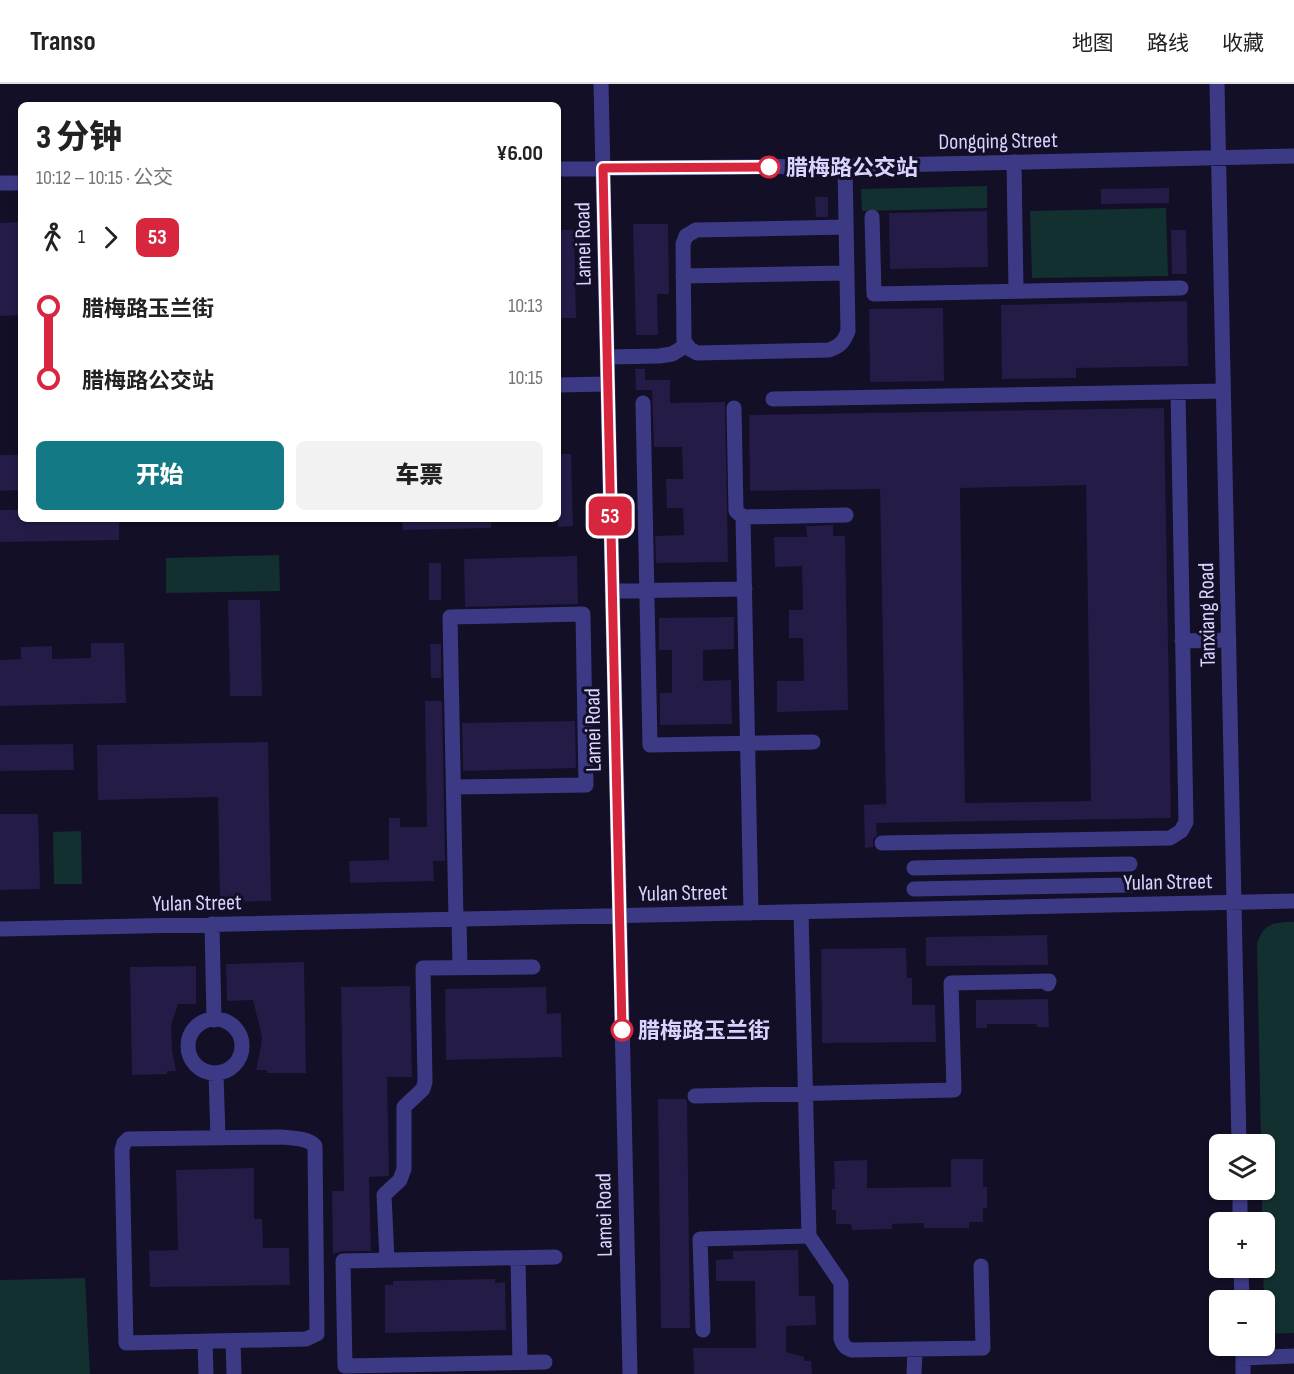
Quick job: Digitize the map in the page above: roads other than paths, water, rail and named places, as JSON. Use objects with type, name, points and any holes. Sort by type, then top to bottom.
[{"type":"street","name":"Lamei Road","points":[[601,84],[630,1374]]},
{"type":"street","name":"Tanxiang Road","points":[[1217,84],[1239,1134]]},
{"type":"street","name":"Dongqing Street","points":[[561,169],[845,166],[1294,156]]},
{"type":"street","points":[[1014,162],[1016,291]]},
{"type":"street","points":[[845,166],[848,331],[844,341],[829,350],[697,352],[690,349],[684,341],[683,244],[686,236],[696,230],[846,227]]},
{"type":"street","points":[[0,183],[18,183]]},
{"type":"street","points":[[872,217],[874,294],[1181,288]]},
{"type":"street","points":[[683,276],[847,273]]},
{"type":"street","points":[[607,357],[660,356],[672,354],[687,345]]},
{"type":"street","points":[[561,385],[607,384]]},
{"type":"street","points":[[773,399],[1223,391]]},
{"type":"street","points":[[882,843],[1170,838],[1180,831],[1186,822],[1178,392]]},
{"type":"street","points":[[643,403],[650,745],[813,742]]},
{"type":"street","points":[[734,408],[736,511],[743,518],[751,913]]},
{"type":"street","points":[[743,518],[846,515]]},
{"type":"street","points":[[612,591],[745,589]]},
{"type":"street","points":[[453,787],[586,785],[583,614],[450,617],[453,787],[460,968]]},
{"type":"street","points":[[1182,641],[1229,640]]},
{"type":"street","points":[[1129,839],[1131,904]]},
{"type":"street","points":[[914,843],[915,909]]},
{"type":"street","points":[[914,868],[1130,864]]},
{"type":"street","points":[[914,889],[1130,885]]},
{"type":"street","name":"Yulan Street","points":[[0,928],[1294,901]]},
{"type":"street","points":[[801,912],[809,1236],[840,1283],[841,1339],[845,1347],[852,1350],[983,1348],[981,1266]]},
{"type":"street","points":[[212,924],[214,1020]]},
{"type":"street","points":[[387,1260],[384,1195],[400,1180],[404,1169],[404,1107],[423,1089],[425,1082],[423,968],[533,967]]},
{"type":"street","points":[[695,1096],[954,1090],[951,983],[1048,981],[1048,984]]},
{"type":"street","points":[[214,1020],[224,1021],[235,1029],[242,1048],[232,1067],[216,1073],[204,1072],[194,1063],[190,1058],[188,1044],[192,1031],[197,1026],[214,1020]]},
{"type":"street","points":[[216,1073],[218,1138]]},
{"type":"street","points":[[281,1137],[307,1141],[315,1146],[317,1334],[306,1339],[233,1341],[126,1343],[122,1150],[128,1139],[281,1137]]},
{"type":"street","points":[[703,1329],[700,1239],[809,1236]]},
{"type":"street","points":[[545,1362],[448,1369],[345,1366],[343,1261],[555,1257]]},
{"type":"street","points":[[518,1258],[520,1362]]},
{"type":"street","points":[[205,1341],[206,1374]]},
{"type":"street","points":[[233,1341],[234,1374]]},
{"type":"street","points":[[914,1374],[915,1349]]},
{"type":"street","points":[[1275,1355],[1294,1356]]},
{"type":"street","points":[[1243,1356],[1243,1374]]},
{"type":"place","name":"腊梅路公交站","points":[[769,167]]},
{"type":"place","name":"腊梅路玉兰街","points":[[622,1030]]}]
